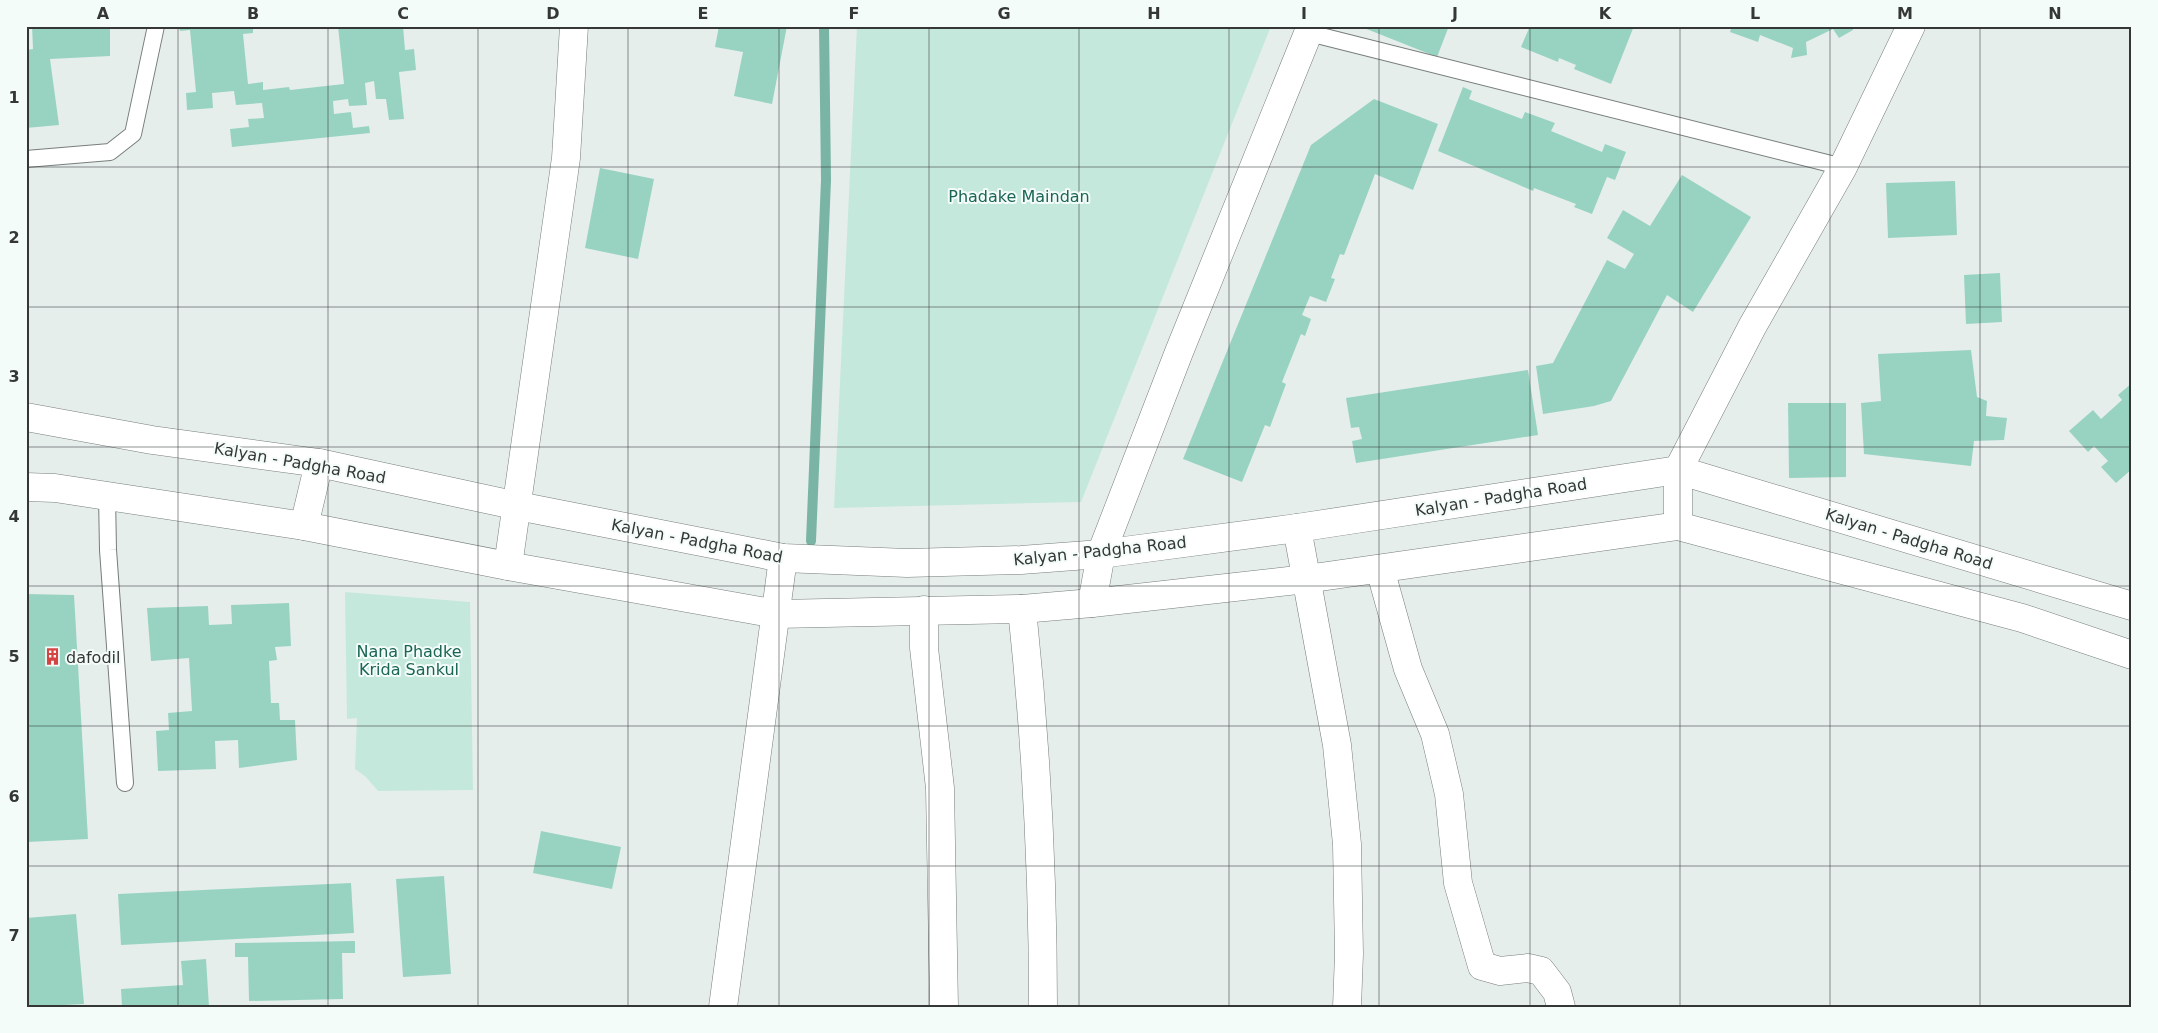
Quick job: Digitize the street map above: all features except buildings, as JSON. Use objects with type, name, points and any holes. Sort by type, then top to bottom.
[{"type":"main road","points":[[508,566],[566,158],[574,26]]},
{"type":"main road","points":[[1678,526],[1678,470],[1752,327],[1843,167],[1911,26]]},
{"type":"main road","points":[[1092,602],[1101,554],[1198,306],[1310,29]]},
{"type":"main road","name":"Kalyan - Padgha Road","points":[[26,417],[152,440],[319,463],[518,506],[783,558],[907,563],[1021,560],[1101,554],[1297,528],[1678,470],[2132,606]]},
{"type":"main road","points":[[304,526],[319,463]]},
{"type":"main road","points":[[26,487],[55,488],[304,526],[508,566],[777,614],[1022,609],[1306,580],[1678,526],[2022,618],[2132,655]]},
{"type":"main road","points":[[1297,528],[1337,745],[1348,844],[1349,954],[1347,1007]]},
{"type":"main road","points":[[723,1007],[783,558]]},
{"type":"main road","points":[[1380,569],[1408,669],[1435,734],[1449,794],[1458,883],[1482,966],[1500,971],[1528,968],[1542,971],[1557,992],[1562,1007]]},
{"type":"main road","points":[[1022,609],[1029,675],[1037,805],[1043,1007]]},
{"type":"main road","points":[[924,610],[924,648],[940,788],[944,1007]]},
{"type":"lane","points":[[26,159],[110,152],[133,134],[156,26]]},
{"type":"lane","points":[[1310,29],[1843,167]]},
{"type":"lane","points":[[107,496],[108,550],[125,782]]},
{"type":"green space","name":"Phadake Maindan","points":[[857,26],[1271,26],[1081,502],[834,508]]},
{"type":"green space","name":"Nana Phadke Krida Sankul","points":[[345,592],[470,602],[473,790],[378,791],[366,777],[355,769],[357,718],[347,719]]},
{"type":"waterway","points":[[811,541],[826,180],[824,26]]},
{"type":"place","name":"dafodil","points":[[52,657]]}]
